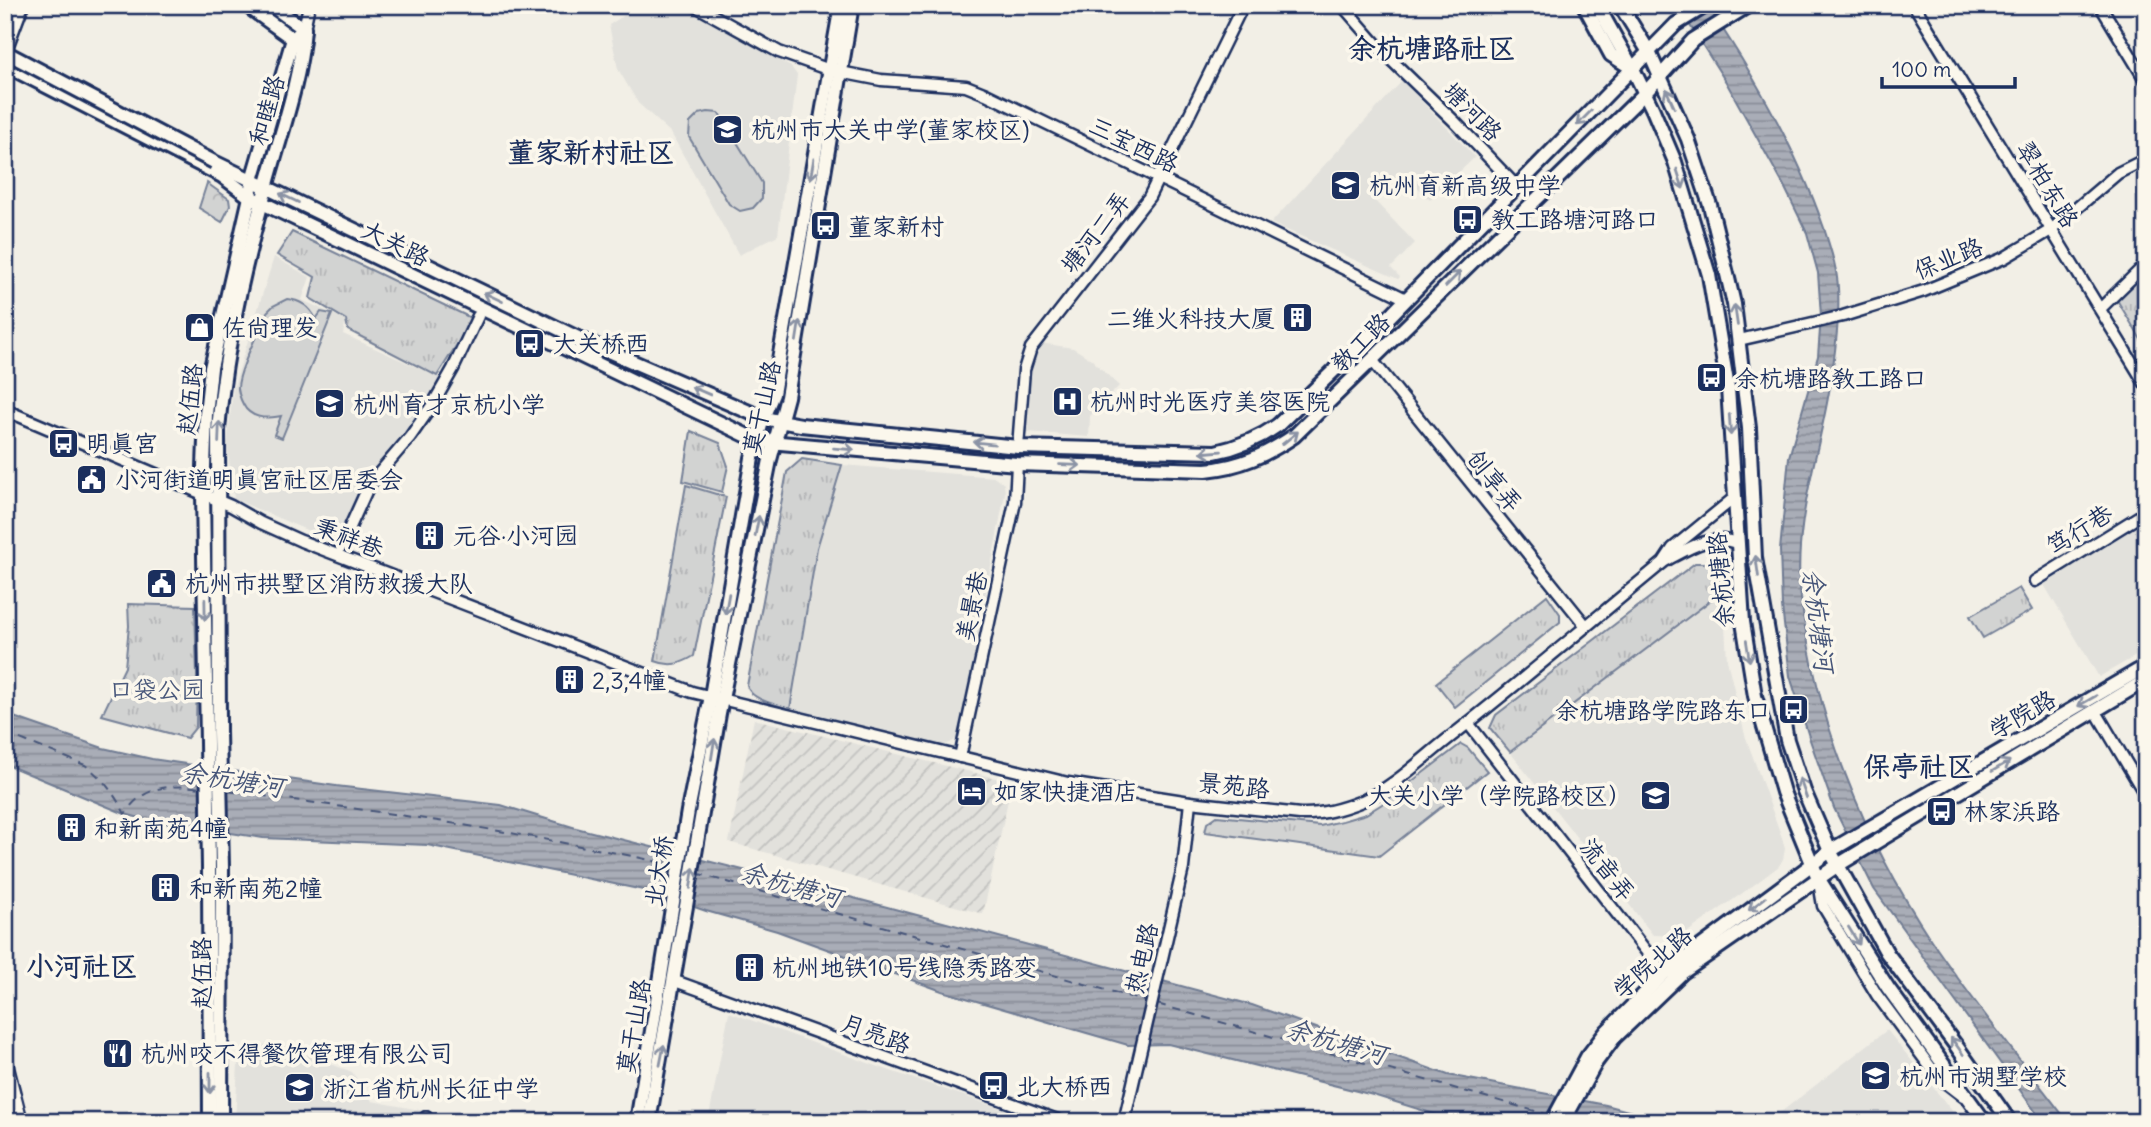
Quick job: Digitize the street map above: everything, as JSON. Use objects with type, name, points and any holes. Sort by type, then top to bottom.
[{"type":"main road","points":[[246,5],[293,39],[304,29],[271,5]]},
{"type":"main road","name":"莫干山路","points":[[688,811],[717,698],[789,384],[835,71],[841,5]]},
{"type":"main road","name":"莫干山路","points":[[702,816],[752,458],[773,394],[835,71],[852,5]]},
{"type":"main road","name":"余杭塘路","points":[[1584,5],[1611,55],[1633,69],[1645,93],[1675,162],[1709,275],[1728,388],[1743,622],[1755,696],[1783,792],[1818,878],[1888,988],[1985,1122]]},
{"type":"main road","points":[[1597,5],[1633,69]]},
{"type":"main road","name":"余杭塘路","points":[[1620,5],[1649,52],[1688,139],[1710,205],[1734,304],[1749,428],[1755,558],[1787,740],[1804,791],[1830,851],[1887,953],[2010,1122]]},
{"type":"main road","name":"教工路","points":[[780,422],[1018,447],[1184,453],[1215,453],[1258,439],[1279,425],[1406,299],[1676,24],[1707,5]]},
{"type":"main road","name":"教工路","points":[[776,441],[1017,464],[1206,470],[1254,460],[1294,436],[1645,93],[1693,40],[1749,5]]},
{"type":"main road","name":"和睦路","points":[[256,200],[266,187],[302,60],[304,29]]},
{"type":"main road","name":"和睦路","points":[[256,200],[252,180],[293,39]]},
{"type":"main road","name":"大关路","points":[[5,53],[213,166],[256,200],[758,441],[776,441]]},
{"type":"main road","name":"大关路","points":[[5,65],[213,166],[252,180],[578,338],[763,418],[780,422]]},
{"type":"main road","name":"赵伍路","points":[[213,734],[203,493],[211,368],[256,200]]},
{"type":"main road","name":"赵伍路","points":[[213,734],[221,390],[256,200]]},
{"type":"main road","name":"学院路","points":[[1812,863],[2146,666]]},
{"type":"main road","name":"学院路","points":[[1818,878],[2146,680]]},
{"type":"main road","points":[[213,734],[216,867]]},
{"type":"main road","name":"北大桥","points":[[675,939],[688,811]]},
{"type":"main road","name":"北大桥","points":[[675,939],[702,816]]},
{"type":"main road","name":"学院北路","points":[[1563,1122],[1606,1031],[1664,974],[1812,863]]},
{"type":"main road","name":"赵伍路","points":[[210,1122],[216,867]]},
{"type":"main road","name":"赵伍路","points":[[216,867],[221,1122]]},
{"type":"main road","name":"学院北路","points":[[1552,1122],[1592,1059],[1683,972],[1818,878]]},
{"type":"main road","name":"莫干山路","points":[[649,1122],[675,981],[675,939]]},
{"type":"main road","name":"莫干山路","points":[[637,1122],[675,939]]},
{"type":"street","points":[[5,53],[23,5]]},
{"type":"street","name":"和睦路","points":[[304,29],[309,5]]},
{"type":"street","name":"三宝西路","points":[[694,5],[779,52],[835,71],[881,80],[966,86],[1406,299]]},
{"type":"street","name":"塘河二弄","points":[[1018,447],[1024,370],[1031,348],[1149,197],[1242,5]]},
{"type":"street","name":"塘河路","points":[[1342,5],[1384,52],[1516,186]]},
{"type":"street","name":"翠柏东路","points":[[1914,5],[2146,385]]},
{"type":"street","points":[[2100,5],[2146,81]]},
{"type":"street","name":"保业路","points":[[1739,340],[1843,316],[1924,291],[1992,263],[2051,230],[2118,173],[2146,159]]},
{"type":"street","points":[[2100,309],[2146,264]]},
{"type":"street","points":[[341,547],[369,485],[410,437],[433,404],[478,316]]},
{"type":"street","name":"创享弄","points":[[1372,360],[1586,626]]},
{"type":"street","name":"秉祥巷","points":[[5,410],[203,493],[300,541],[692,692],[717,698]]},
{"type":"street","name":"美景巷","points":[[960,757],[1015,502],[1017,464]]},
{"type":"street","name":"景苑路","points":[[1665,561],[1673,548],[1734,498]]},
{"type":"street","name":"笃行巷","points":[[2035,581],[2146,512]]},
{"type":"street","name":"景苑路","points":[[717,698],[1068,783],[1190,802],[1317,815],[1364,800],[1388,785],[1665,561],[1702,542],[1717,539],[1737,543]]},
{"type":"street","points":[[2095,710],[2146,796]]},
{"type":"street","name":"流音弄","points":[[1468,723],[1664,974]]},
{"type":"street","name":"热电路","points":[[1124,1122],[1183,868],[1190,802]]},
{"type":"street","name":"月亮路","points":[[675,981],[1063,1122]]},
{"type":"street","points":[[5,1056],[22,1122]]},
{"type":"shaded area","name":"杭州市大关中学(董家校区)","points":[[640,5],[682,5],[791,67],[797,75],[778,235],[739,255],[671,133],[638,103],[618,69],[609,25]]},
{"type":"shaded area","name":"杭州育新高级中学","points":[[1402,81],[1475,157],[1430,200],[1402,171],[1373,199],[1415,243],[1391,268],[1400,277],[1398,279],[1271,223]]},
{"type":"shaded area","name":"杭州育才京杭小学","points":[[274,257],[310,277],[302,300],[346,320],[343,334],[445,380],[337,543],[234,499],[227,444],[233,389]]},
{"type":"shaded area","name":"杭州时光医疗美容医院","points":[[1040,343],[1073,348],[1091,359],[1119,386],[1090,416],[1089,437],[1028,432],[1030,368]]},
{"type":"shaded area","points":[[842,465],[995,477],[1004,484],[1005,493],[958,738],[950,743],[941,746],[790,709],[817,548]]},
{"type":"shaded area","points":[[2146,520],[2146,650],[2099,677],[2043,583]]},
{"type":"shaded area","name":"大关小学（学院路校区）","points":[[1723,591],[1727,660],[1745,735],[1782,838],[1785,849],[1783,859],[1779,866],[1682,936],[1653,935],[1510,752]]},
{"type":"shaded area","points":[[754,719],[1012,782],[983,914],[729,842]]},
{"type":"shaded area","points":[[729,1012],[882,1068],[1041,1122],[708,1122]]},
{"type":"shaded area","name":"杭州市湖墅学校","points":[[1887,1030],[1961,1122],[1768,1122]]},
{"type":"shaded area","name":"浙江省杭州长征中学","points":[[270,1041],[352,1072],[372,1101],[483,1122],[235,1122],[238,1063]]},
{"type":"green space","points":[[719,113],[762,183],[762,198],[753,208],[740,211],[729,204],[689,137],[690,123],[699,114]]},
{"type":"green space","points":[[207,183],[229,199],[230,206],[222,222],[199,208]]},
{"type":"green space","points":[[292,232],[473,319],[437,376],[348,330],[346,320],[310,298],[315,277],[277,255]]},
{"type":"green space","points":[[2140,277],[2146,286],[2146,348],[2117,300]]},
{"type":"green space","points":[[287,299],[305,305],[316,319],[321,312],[332,314],[282,438],[274,435],[281,416],[263,417],[250,413],[243,404],[238,389],[245,362],[267,312]]},
{"type":"green space","points":[[691,431],[720,443],[728,466],[722,492],[683,481]]},
{"type":"green space","points":[[802,459],[842,465],[817,548],[790,709],[759,699],[747,686],[787,472]]},
{"type":"green space","points":[[686,485],[726,497],[694,656],[680,663],[666,664],[655,661]]},
{"type":"green space","points":[[1695,563],[1709,563],[1719,570],[1723,591],[1510,752],[1490,728],[1496,715]]},
{"type":"green space","points":[[2019,588],[2032,610],[1983,638],[1970,616]]},
{"type":"green space","points":[[1547,595],[1560,614],[1560,622],[1455,707],[1436,683]]},
{"type":"green space","name":"口袋公园","points":[[128,604],[195,606],[196,727],[187,738],[102,715],[125,667]]},
{"type":"green space","points":[[1461,744],[1468,748],[1487,771],[1379,856],[1205,832],[1207,823],[1217,816],[1320,826],[1366,814]]},
{"type":"water","points":[[1677,5],[1707,5],[1741,58],[1788,141],[1824,228],[1835,265],[1838,324],[1835,350],[1803,517],[1799,571],[1808,643],[1818,688],[1846,776],[1884,860],[1931,940],[2068,1122],[2043,1122],[1874,889],[1834,808],[1810,740],[1790,676],[1782,607],[1780,550],[1789,457],[1818,356],[1821,316],[1818,273],[1807,233],[1784,186],[1726,82]]},
{"type":"water","name":"余杭塘河","points":[[5,714],[103,748],[152,759],[336,786],[501,805],[576,828],[835,893],[1252,1005],[1448,1075],[1606,1105],[1669,1122],[1460,1122],[1373,1095],[1168,1044],[1128,1045],[942,991],[777,931],[648,891],[427,845],[263,838],[147,820],[125,814],[5,764]]},
{"type":"ferry route","points":[[5,733],[85,765],[108,787],[125,814],[149,792],[179,786],[201,788]]},
{"type":"ferry route","points":[[227,791],[499,831],[674,866]]},
{"type":"ferry route","points":[[696,873],[1148,1002]]},
{"type":"ferry route","points":[[1157,1004],[1549,1115]]},
{"type":"place","name":"杭州市大关中学(董家校区)","points":[[728,129]]},
{"type":"place","name":"杭州育新高级中学","points":[[1346,185]]},
{"type":"place","name":"教工路塘河路口","points":[[1468,219]]},
{"type":"place","name":"董家新村","points":[[825,226]]},
{"type":"place","name":"二维火科技大厦","points":[[1298,318]]},
{"type":"place","name":"佐尚理发","points":[[199,327]]},
{"type":"place","name":"大关桥西","points":[[530,343]]},
{"type":"place","name":"余杭塘路教工路口","points":[[1712,378]]},
{"type":"place","name":"杭州时光医疗美容医院","points":[[1067,401]]},
{"type":"place","name":"杭州育才京杭小学","points":[[330,404]]},
{"type":"place","name":"明真宫","points":[[63,443]]},
{"type":"place","name":"小河街道明真宫社区居委会","points":[[92,479]]},
{"type":"place","name":"元谷·小河园","points":[[430,535]]},
{"type":"place","name":"杭州市拱墅区消防救援大队","points":[[162,583]]},
{"type":"place","name":"2,3,4幢","points":[[569,680]]},
{"type":"place","name":"余杭塘路学院路东口","points":[[1794,710]]},
{"type":"place","name":"如家快捷酒店","points":[[971,791]]},
{"type":"place","name":"大关小学（学院路校区）","points":[[1655,795]]},
{"type":"place","name":"林家浜路","points":[[1941,811]]},
{"type":"place","name":"和新南苑4幢","points":[[71,828]]},
{"type":"place","name":"和新南苑2幢","points":[[166,888]]},
{"type":"place","name":"杭州地铁10号线隐秀路变","points":[[749,967]]},
{"type":"place","name":"杭州咬不得餐饮管理有限公司","points":[[118,1053]]},
{"type":"place","name":"杭州市湖墅学校","points":[[1876,1076]]},
{"type":"place","name":"北大桥西","points":[[993,1086]]},
{"type":"place","name":"浙江省杭州长征中学","points":[[300,1088]]},
{"type":"district","name":"余杭塘路社区","points":[[1432,48]]},
{"type":"district","name":"董家新村社区","points":[[591,152]]},
{"type":"district","name":"保亭社区","points":[[1919,766]]},
{"type":"district","name":"小河社区","points":[[82,966]]}]
